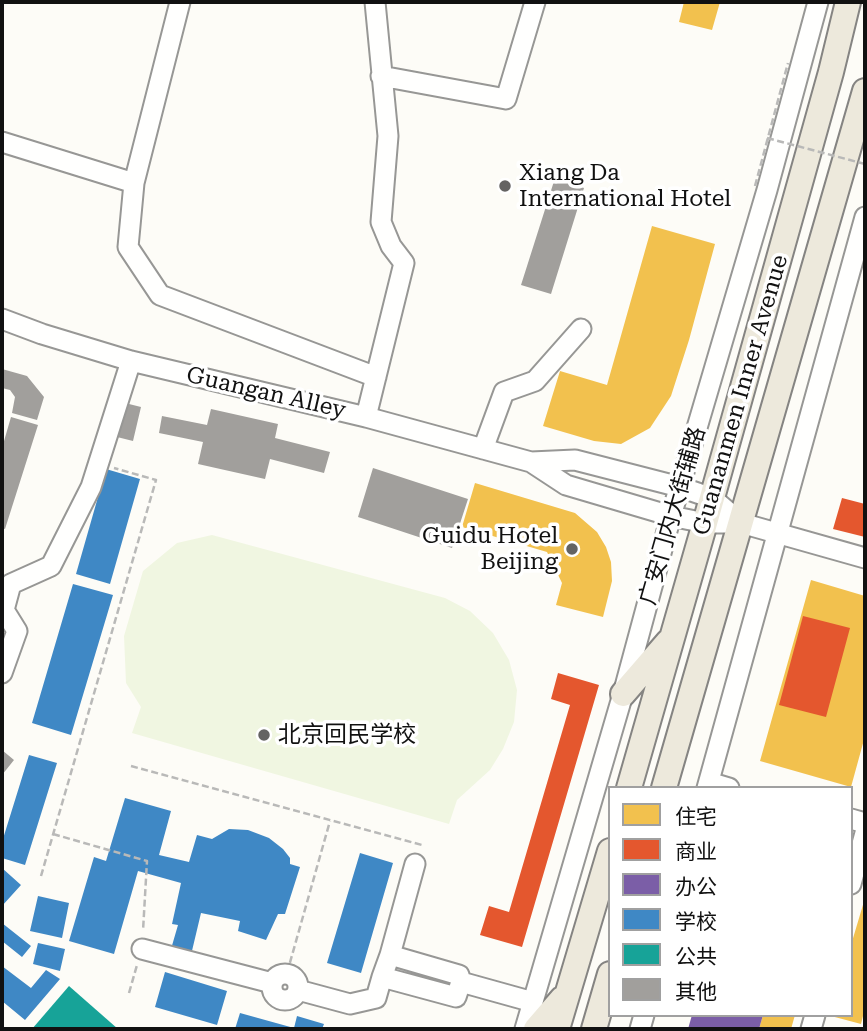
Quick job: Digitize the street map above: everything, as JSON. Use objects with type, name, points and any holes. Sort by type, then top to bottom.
[{"type":"main road","name":"Guananmen Inner Avenue","points":[[630,786],[831,72],[848,2]]},
{"type":"main road","name":"Guananmen Inner Avenue","points":[[665,786],[865,91]]},
{"type":"main road","points":[[623,694],[673,637]]},
{"type":"main road","points":[[557,1029],[608,858]]},
{"type":"main road","points":[[594,1029],[608,981]]},
{"type":"main road","points":[[536,1029],[568,993]]},
{"type":"street","points":[[180,2],[134,183],[128,247],[160,295],[376,377]]},
{"type":"street","points":[[366,417],[404,262],[391,246],[381,222],[388,136],[376,2]]},
{"type":"street","points":[[381,76],[506,99],[535,2]]},
{"type":"street","name":"广安门内大街辅路","points":[[525,1029],[623,694],[671,516],[768,190],[818,2]]},
{"type":"street","points":[[2,142],[134,183]]},
{"type":"street","points":[[708,785],[865,217]]},
{"type":"street","name":"Guangan Alley","points":[[2,319],[131,361],[366,417],[531,462]]},
{"type":"street","points":[[483,449],[505,392],[536,381],[581,329]]},
{"type":"street","points":[[2,673],[17,631],[4,610],[11,584],[51,566],[91,487],[131,361]]},
{"type":"street","points":[[531,462],[575,460],[680,486],[712,498],[741,523]]},
{"type":"street","points":[[531,462],[566,485],[671,516],[705,523],[741,523],[865,558]]},
{"type":"street","points":[[853,877],[865,833]]},
{"type":"street","points":[[142,949],[279,978],[272,992],[279,999],[288,1000],[296,995],[298,990],[350,1004],[376,998],[418,854]]},
{"type":"street","points":[[382,976],[456,997],[461,982],[458,975],[390,956]]},
{"type":"street","points":[[461,982],[533,1002]]},
{"type":"path","points":[[755,186],[788,63]]},
{"type":"path","points":[[766,138],[865,164]]},
{"type":"path","points":[[41,876],[156,480],[99,464]]},
{"type":"path","points":[[131,766],[330,821],[418,854]]},
{"type":"path","points":[[279,978],[330,821]]},
{"type":"path","points":[[53,835],[147,861],[142,949],[129,993]]},
{"type":"green space","points":[[212,535],[445,598],[470,611],[493,633],[509,660],[517,690],[514,722],[503,749],[490,770],[457,800],[449,824],[132,733],[141,707],[126,683],[124,636],[143,571],[177,543]]},
{"type":"building: 住宅","points":[[684,2],[720,2],[712,30],[679,22]]},
{"type":"building: 住宅","points":[[652,226],[715,244],[671,396],[650,428],[621,444],[594,441],[543,426],[560,371],[607,385]]},
{"type":"building: 住宅","name":"Guidu Hotel Beijing","points":[[475,483],[575,513],[597,532],[611,562],[612,581],[603,617],[556,605],[562,583],[547,552],[462,527]]},
{"type":"building: 住宅","points":[[811,580],[865,596],[865,736],[851,786],[760,761]]},
{"type":"building: 住宅","points":[[865,898],[865,1008],[861,1024],[835,1017],[853,1017],[853,938]]},
{"type":"building: 住宅","points":[[762,1017],[794,1017],[791,1029],[759,1029]]},
{"type":"building: 商业","points":[[842,498],[865,504],[865,537],[833,529]]},
{"type":"building: 商业","points":[[803,616],[850,628],[826,717],[779,705]]},
{"type":"building: 商业","points":[[558,673],[599,685],[522,947],[480,935],[489,906],[509,912],[570,705],[551,699]]},
{"type":"building: 办公","points":[[691,1017],[762,1017],[759,1029],[688,1029]]},
{"type":"building: 学校","points":[[106,469],[140,479],[110,584],[76,574]]},
{"type":"building: 学校","points":[[73,584],[113,595],[71,735],[32,723]]},
{"type":"building: 学校","points":[[29,755],[57,763],[25,865],[2,858],[2,842]]},
{"type":"building: 学校","points":[[125,798],[171,811],[159,855],[189,862],[197,835],[212,839],[229,829],[248,830],[269,838],[283,849],[290,858],[290,864],[300,867],[285,914],[278,914],[266,940],[238,931],[240,921],[201,913],[191,955],[171,949],[178,925],[172,924],[181,883],[138,871],[114,954],[69,941],[94,857],[106,861]]},
{"type":"building: 学校","points":[[360,853],[393,863],[361,973],[327,963]]},
{"type":"building: 学校","points":[[2,868],[21,885],[2,906]]},
{"type":"building: 学校","points":[[38,896],[69,903],[62,938],[30,931]]},
{"type":"building: 学校","points":[[2,923],[31,946],[22,957],[2,941]]},
{"type":"building: 学校","points":[[38,943],[65,949],[60,971],[33,964]]},
{"type":"building: 学校","points":[[2,966],[31,988],[46,970],[60,979],[25,1020],[2,1001]]},
{"type":"building: 学校","points":[[165,972],[227,991],[217,1025],[155,1007]]},
{"type":"building: 学校","points":[[240,1013],[294,1028],[297,1016],[324,1024],[322,1029],[235,1029]]},
{"type":"building: 公共","points":[[69,986],[118,1029],[32,1029]]},
{"type":"building: 其他","points":[[555,178],[584,188],[551,294],[521,285]]},
{"type":"building: 其他","points":[[2,369],[27,376],[44,397],[37,420],[12,413],[15,397],[10,390],[2,388]]},
{"type":"building: 其他","points":[[125,403],[141,407],[133,441],[117,437]]},
{"type":"building: 其他","points":[[211,409],[278,424],[275,438],[330,452],[324,473],[270,459],[265,479],[198,464],[203,442],[159,433],[162,416],[207,425]]},
{"type":"building: 其他","points":[[11,417],[38,425],[5,529],[2,528],[2,448]]},
{"type":"building: 其他","points":[[373,468],[468,499],[452,548],[358,517]]},
{"type":"building: 其他","points":[[2,750],[14,760],[2,775]]},
{"type":"place","name":"Xiang Da International Hotel","points":[[505,186]]},
{"type":"place","name":"Guidu Hotel Beijing","points":[[572,549]]},
{"type":"place","name":"北京回民学校","points":[[264,735]]}]
